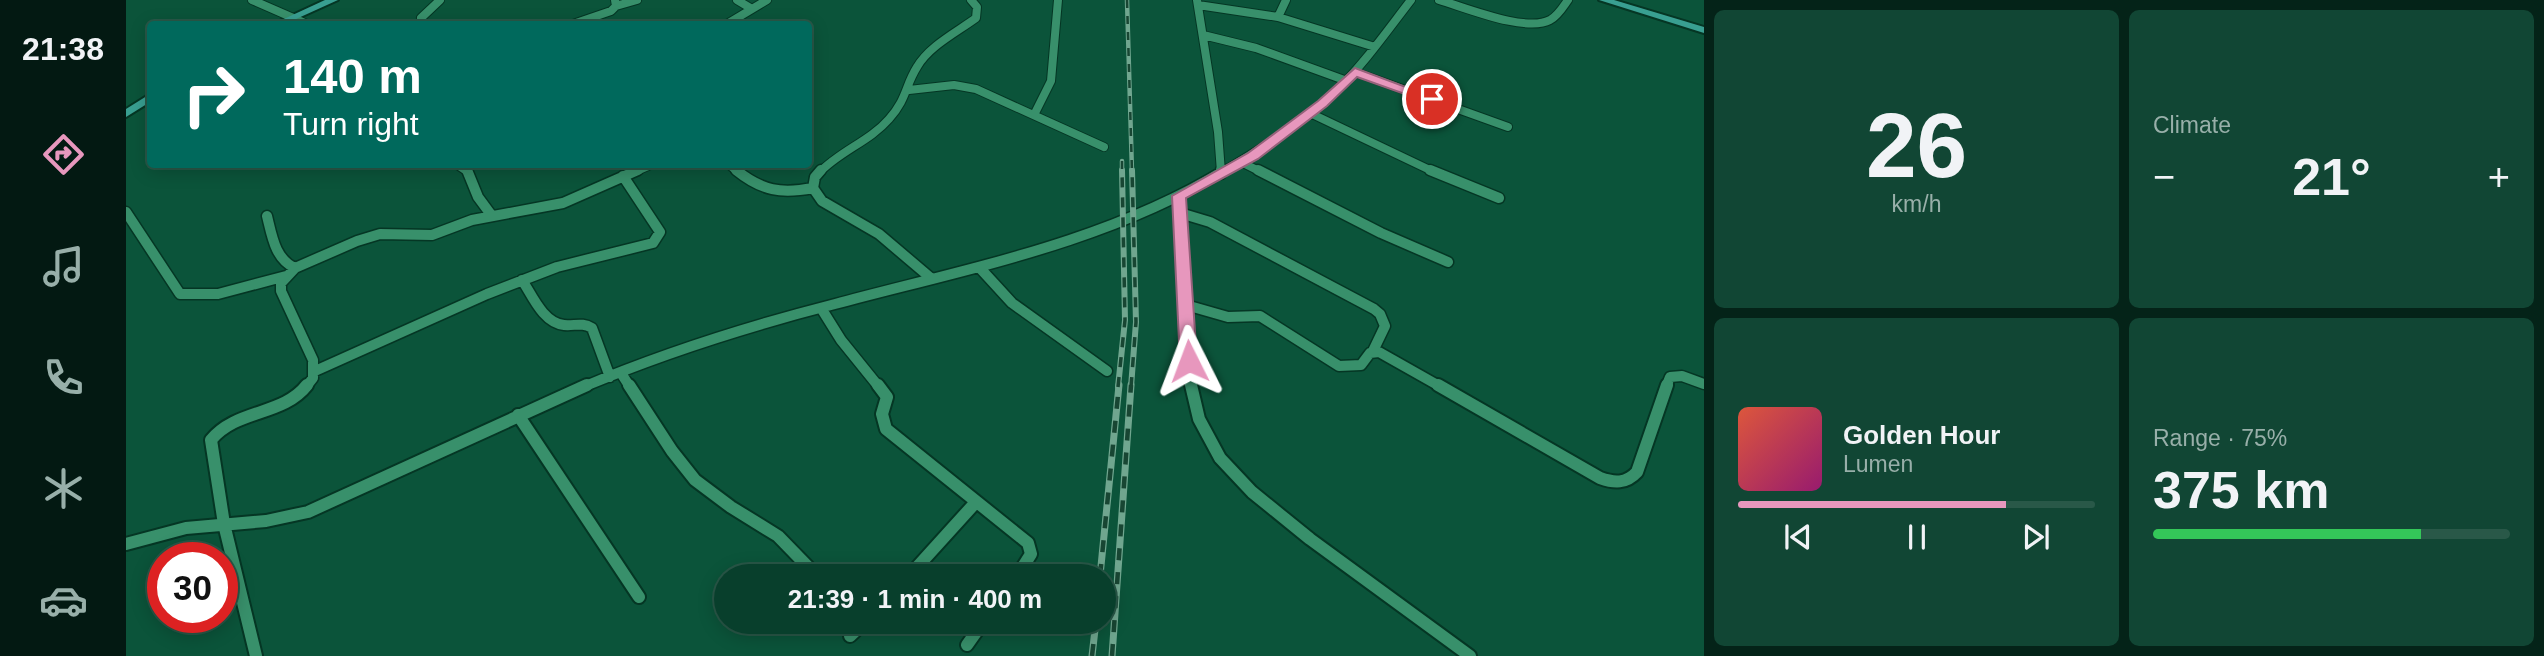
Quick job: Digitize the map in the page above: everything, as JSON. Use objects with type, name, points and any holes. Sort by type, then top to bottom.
[{"type":"main road","points":[[287,21],[333,0]]},
{"type":"main road","points":[[1604,0],[1704,30]]},
{"type":"main road","points":[[126,114],[147,99]]},
{"type":"street","points":[[252,0],[302,21]]},
{"type":"street","points":[[423,21],[423,14],[439,0]]},
{"type":"street","points":[[583,21],[611,11],[615,3],[637,0]]},
{"type":"street","points":[[737,0],[752,9]]},
{"type":"street","points":[[732,21],[767,0]]},
{"type":"street","points":[[932,279],[879,234],[822,201],[813,188],[815,177],[821,169],[879,130],[899,108],[920,62],[976,18],[977,7],[971,0]]},
{"type":"street","points":[[1034,115],[1051,80],[1058,0]]},
{"type":"street","points":[[1278,17],[1286,0]]},
{"type":"street","points":[[126,544],[176,529],[274,521],[307,512],[518,415],[615,375],[727,335],[979,267],[1088,234],[1179,196],[1241,162],[1310,113],[1347,81],[1411,0]]},
{"type":"street","points":[[1439,0],[1511,19],[1540,23],[1554,16],[1568,0]]},
{"type":"street","points":[[1221,174],[1218,132],[1197,2],[1278,17],[1375,47]]},
{"type":"street","points":[[1203,35],[1256,48],[1347,81]]},
{"type":"street","points":[[1355,72],[1508,127]]},
{"type":"street","points":[[909,90],[965,86],[1104,147]]},
{"type":"street","points":[[1310,113],[1424,167],[1499,198]]},
{"type":"street","points":[[1241,162],[1381,233],[1448,262]]},
{"type":"street","points":[[463,168],[468,171],[478,197],[492,216]]},
{"type":"street","points":[[126,212],[180,294],[193,297],[290,272],[333,250],[370,237],[391,234],[432,235],[472,220],[562,202],[643,168]]},
{"type":"street","points":[[733,168],[765,191],[788,193],[813,188]]},
{"type":"street","points":[[315,371],[522,281],[576,261],[645,245],[659,238],[660,232],[656,225],[623,176]]},
{"type":"street","points":[[1179,196],[1194,401],[1199,419],[1220,458],[1252,492],[1310,538],[1471,656]]},
{"type":"street","points":[[1180,213],[1217,226],[1374,309],[1380,314],[1385,326],[1373,351],[1361,365],[1346,368],[1329,361],[1260,316],[1228,317],[1186,304]]},
{"type":"street","points":[[267,216],[280,257],[290,272]]},
{"type":"street","points":[[979,267],[1012,303],[1107,371]]},
{"type":"street","points":[[256,656],[224,524],[211,446],[213,436],[228,424],[299,395],[308,387],[315,371],[313,360],[281,290],[290,272]]},
{"type":"street","points":[[522,281],[549,318],[557,323],[580,323],[592,328],[615,375],[695,480],[731,507],[778,536],[805,564]]},
{"type":"street","points":[[821,308],[841,340],[887,397],[881,414],[886,429],[1028,543],[1031,554],[1025,564]]},
{"type":"street","points":[[1373,351],[1385,355],[1600,478],[1612,482],[1626,482],[1633,479],[1637,472],[1670,377],[1682,376],[1704,384]]},
{"type":"street","points":[[518,415],[639,597]]},
{"type":"street","points":[[920,564],[976,502]]},
{"type":"street","points":[[967,645],[975,634]]},
{"type":"railway","points":[[1127,0],[1132,172]]},
{"type":"railway","points":[[1122,161],[1122,170]]},
{"type":"railway","points":[[1118,387],[1125,320],[1122,170]]},
{"type":"railway","points":[[1131,387],[1136,322],[1132,170]]},
{"type":"railway","points":[[1101,564],[1119,385]]},
{"type":"railway","points":[[1112,656],[1131,385]]},
{"type":"railway","points":[[1092,656],[1095,634]]},
{"type":"route","points":[[1189,361],[1179,196],[1253,156],[1323,104],[1355,72],[1432,99]]}]
